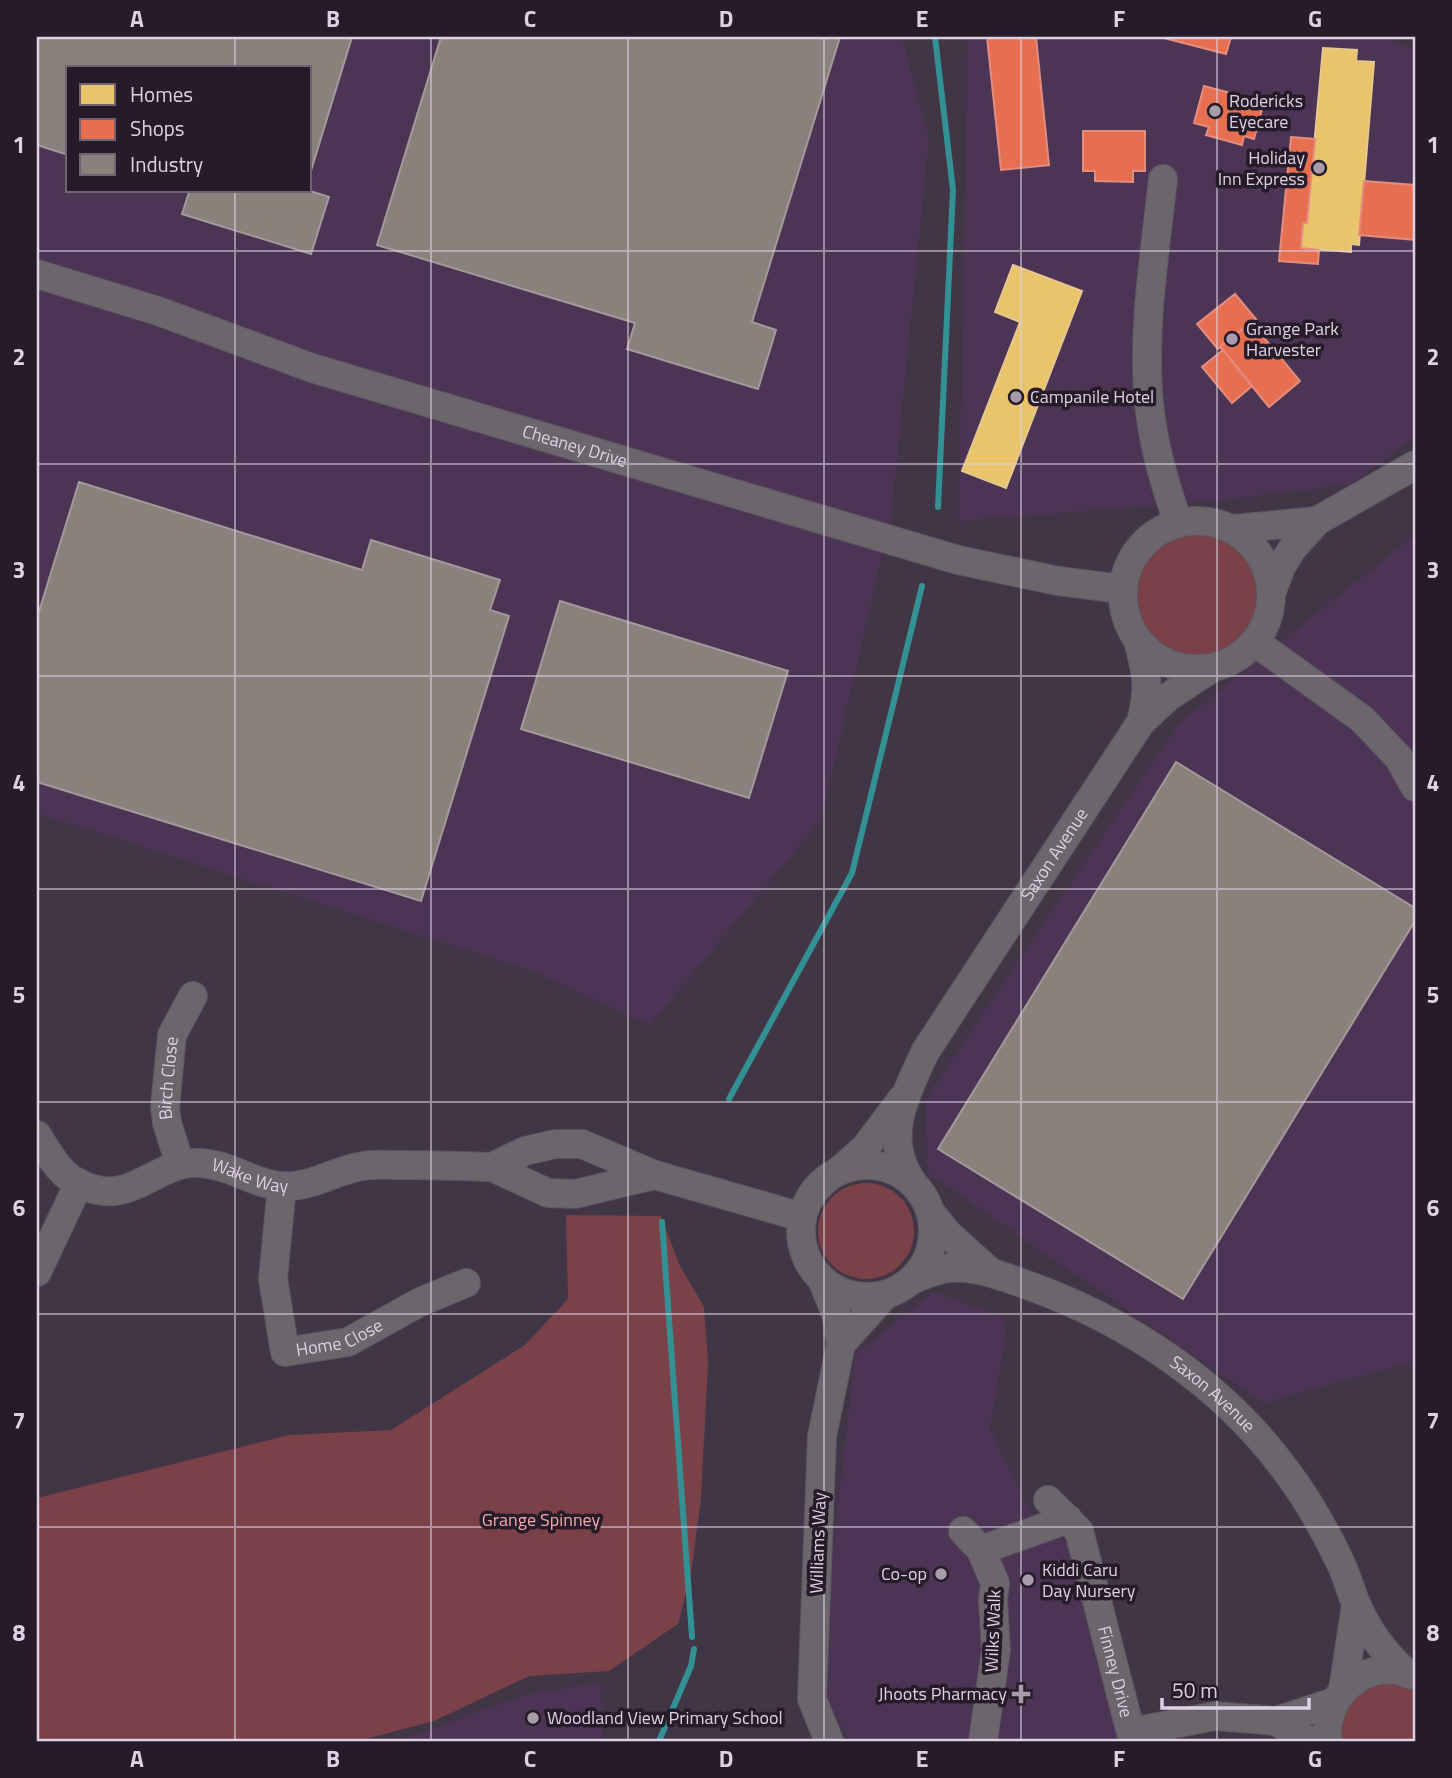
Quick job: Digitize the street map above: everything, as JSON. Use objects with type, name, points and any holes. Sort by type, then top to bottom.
[{"type":"street","points":[[1163,180],[1149,326],[1149,401],[1154,441],[1178,522]]},
{"type":"street","name":"Cheaney Drive","points":[[37,274],[158,312],[312,368],[957,560],[1058,581],[1122,589]]},
{"type":"street","points":[[1272,591],[1266,565],[1258,551],[1242,535],[1222,524],[1200,520],[1178,522],[1157,532],[1139,547],[1127,567],[1122,589],[1123,608],[1129,625],[1138,641],[1151,654],[1167,663],[1191,669],[1212,668],[1237,658],[1255,642],[1270,613],[1272,591],[1292,548],[1317,521],[1415,466]]},
{"type":"street","points":[[1233,529],[1317,521]]},
{"type":"street","name":"Saxon Avenue","points":[[1138,641],[1147,675],[1147,698],[1141,722]]},
{"type":"street","points":[[1255,642],[1362,719],[1399,758],[1415,787]]},
{"type":"street","name":"Saxon Avenue","points":[[912,1182],[901,1161],[897,1136],[906,1094],[925,1052],[1141,722],[1168,697],[1212,668]]},
{"type":"street","name":"Birch Close","points":[[180,1164],[167,1123],[165,1107],[172,1035],[192,996]]},
{"type":"street","name":"Saxon Avenue","points":[[839,1171],[864,1148],[906,1094]]},
{"type":"street","name":"Wake Way","points":[[37,1135],[58,1170],[79,1183],[103,1191],[127,1189],[180,1164],[198,1162],[220,1165],[262,1182],[282,1186],[313,1183],[363,1166],[492,1167],[548,1193],[575,1194],[655,1175]]},
{"type":"street","name":"Wake Way","points":[[492,1167],[526,1151],[555,1144],[582,1144],[655,1175],[802,1217]]},
{"type":"street","points":[[859,1165],[879,1166],[896,1171],[912,1182],[924,1196],[931,1213],[934,1231],[925,1265],[914,1279],[884,1296],[863,1298],[841,1293],[823,1282],[808,1263],[801,1241],[802,1217],[809,1198],[822,1182],[839,1171],[859,1165]]},
{"type":"street","points":[[37,1272],[79,1183]]},
{"type":"street","name":"Home Close","points":[[282,1186],[273,1279],[285,1352],[348,1342],[420,1302],[466,1283]]},
{"type":"street","name":"Saxon Avenue","points":[[931,1213],[948,1234],[989,1271]]},
{"type":"street","name":"Saxon Avenue","points":[[914,1279],[933,1271],[952,1268],[989,1271],[1058,1296],[1115,1323],[1174,1360],[1231,1408],[1287,1471],[1341,1565],[1356,1605],[1387,1656],[1410,1675]]},
{"type":"street","name":"Williams Way","points":[[823,1282],[836,1314],[841,1344],[822,1436],[812,1699],[829,1741]]},
{"type":"street","points":[[841,1344],[884,1296]]},
{"type":"street","name":"Finney Drive","points":[[972,1541],[1058,1509],[1079,1531],[1133,1737],[1215,1716],[1276,1721],[1309,1741]]},
{"type":"street","name":"Wilks Walk","points":[[972,1541],[995,1583],[993,1600],[996,1650],[982,1741]]},
{"type":"street","name":"Saxon Avenue","points":[[1328,1741],[1328,1720],[1338,1696],[1356,1605]]},
{"type":"street","name":"Saxon Avenue","points":[[1338,1696],[1354,1680],[1368,1673],[1387,1670],[1410,1675]]},
{"type":"street","name":"Finney Drive","points":[[1276,1721],[1338,1696]]},
{"type":"shaded area","points":[[37,37],[902,37],[929,138],[892,513],[821,820],[650,1025],[538,973],[37,813]]},
{"type":"shaded area","points":[[968,37],[1387,37],[1415,51],[1415,436],[1351,484],[1223,500],[959,521]]},
{"type":"shaded area","points":[[1415,535],[1415,1361],[1263,1403],[928,1173],[925,1100],[1179,723]]},
{"type":"shaded area","points":[[933,1292],[997,1314],[1007,1329],[990,1429],[1033,1516],[1070,1547],[1122,1741],[849,1741],[826,1695],[819,1672],[855,1355]]},
{"type":"shaded area","name":"Woodland View Primary School","points":[[600,1683],[603,1741],[399,1741],[528,1694]]},
{"type":"green space","points":[[1197,532],[1221,537],[1241,551],[1255,571],[1260,595],[1255,619],[1241,639],[1221,653],[1197,658],[1173,653],[1153,639],[1139,619],[1134,595],[1139,571],[1153,551],[1173,537]]},
{"type":"green space","points":[[866,1183],[884,1186],[900,1197],[911,1213],[914,1231],[911,1249],[900,1265],[884,1276],[866,1279],[848,1276],[832,1265],[821,1249],[818,1231],[821,1213],[832,1197],[848,1186]]},
{"type":"green space","name":"Grange Spinney","points":[[566,1215],[661,1216],[679,1264],[704,1307],[708,1362],[701,1499],[691,1574],[678,1624],[609,1671],[529,1676],[434,1721],[358,1741],[37,1741],[37,1498],[289,1435],[391,1430],[525,1345],[568,1299]]},
{"type":"green space","points":[[1372,1683],[1401,1683],[1415,1691],[1415,1741],[1339,1741],[1345,1706]]},
{"type":"building: Homes","points":[[1323,48],[1357,50],[1356,61],[1374,62],[1359,245],[1351,244],[1351,252],[1301,248],[1303,223],[1307,223]]},
{"type":"building: Homes","name":"Campanile Hotel","points":[[1013,265],[1082,291],[1006,488],[962,471],[1020,322],[995,312]]},
{"type":"building: Shops","points":[[987,37],[1036,37],[1049,165],[1001,170]]},
{"type":"building: Shops","points":[[1160,37],[1231,37],[1226,54]]},
{"type":"building: Shops","points":[[1204,86],[1264,102],[1254,139],[1244,136],[1242,145],[1206,135],[1209,127],[1194,123]]},
{"type":"building: Shops","points":[[1083,131],[1145,131],[1145,171],[1133,171],[1133,182],[1095,181],[1095,171],[1083,171]]},
{"type":"building: Shops","points":[[1291,137],[1315,139],[1307,223],[1303,223],[1301,248],[1319,250],[1318,264],[1279,261]]},
{"type":"building: Shops","points":[[1364,181],[1415,185],[1415,240],[1359,235]]},
{"type":"building: Shops","points":[[1235,294],[1256,319],[1218,349],[1197,324]]},
{"type":"building: Shops","points":[[1251,322],[1300,381],[1269,407],[1220,347]]},
{"type":"building: Shops","points":[[1223,350],[1252,386],[1232,403],[1202,367]]},
{"type":"building: Industry","points":[[37,37],[352,37],[312,167],[312,66],[66,66],[66,154],[37,145]]},
{"type":"building: Industry","points":[[441,37],[840,37],[752,322],[776,330],[758,389],[627,349],[635,323],[377,245]]},
{"type":"building: Industry","points":[[189,192],[312,192],[329,197],[311,254],[182,214]]},
{"type":"building: Industry","points":[[79,482],[362,570],[371,540],[500,580],[490,610],[509,616],[421,901],[37,782],[37,618]]},
{"type":"building: Industry","points":[[560,601],[788,671],[749,798],[521,729]]},
{"type":"building: Industry","points":[[1176,762],[1415,908],[1415,921],[1183,1299],[938,1149]]},
{"type":"waterway","points":[[935,37],[953,190],[938,507]]},
{"type":"waterway","points":[[729,1099],[852,873],[922,586]]},
{"type":"waterway","points":[[662,1222],[692,1637]]},
{"type":"waterway","points":[[659,1741],[691,1666],[694,1649]]},
{"type":"place","name":"Rodericks Eyecare","points":[[1215,111]]},
{"type":"place","name":"Holiday Inn Express","points":[[1319,168]]},
{"type":"place","name":"Grange Park Harvester","points":[[1232,339]]},
{"type":"place","name":"Campanile Hotel","points":[[1016,397]]},
{"type":"place","name":"Co-op","points":[[941,1574]]},
{"type":"place","name":"Kiddi Caru Day Nursery","points":[[1028,1580]]},
{"type":"place","name":"Jhoots Pharmacy","points":[[1021,1694]]},
{"type":"place","name":"Woodland View Primary School","points":[[533,1718]]}]
